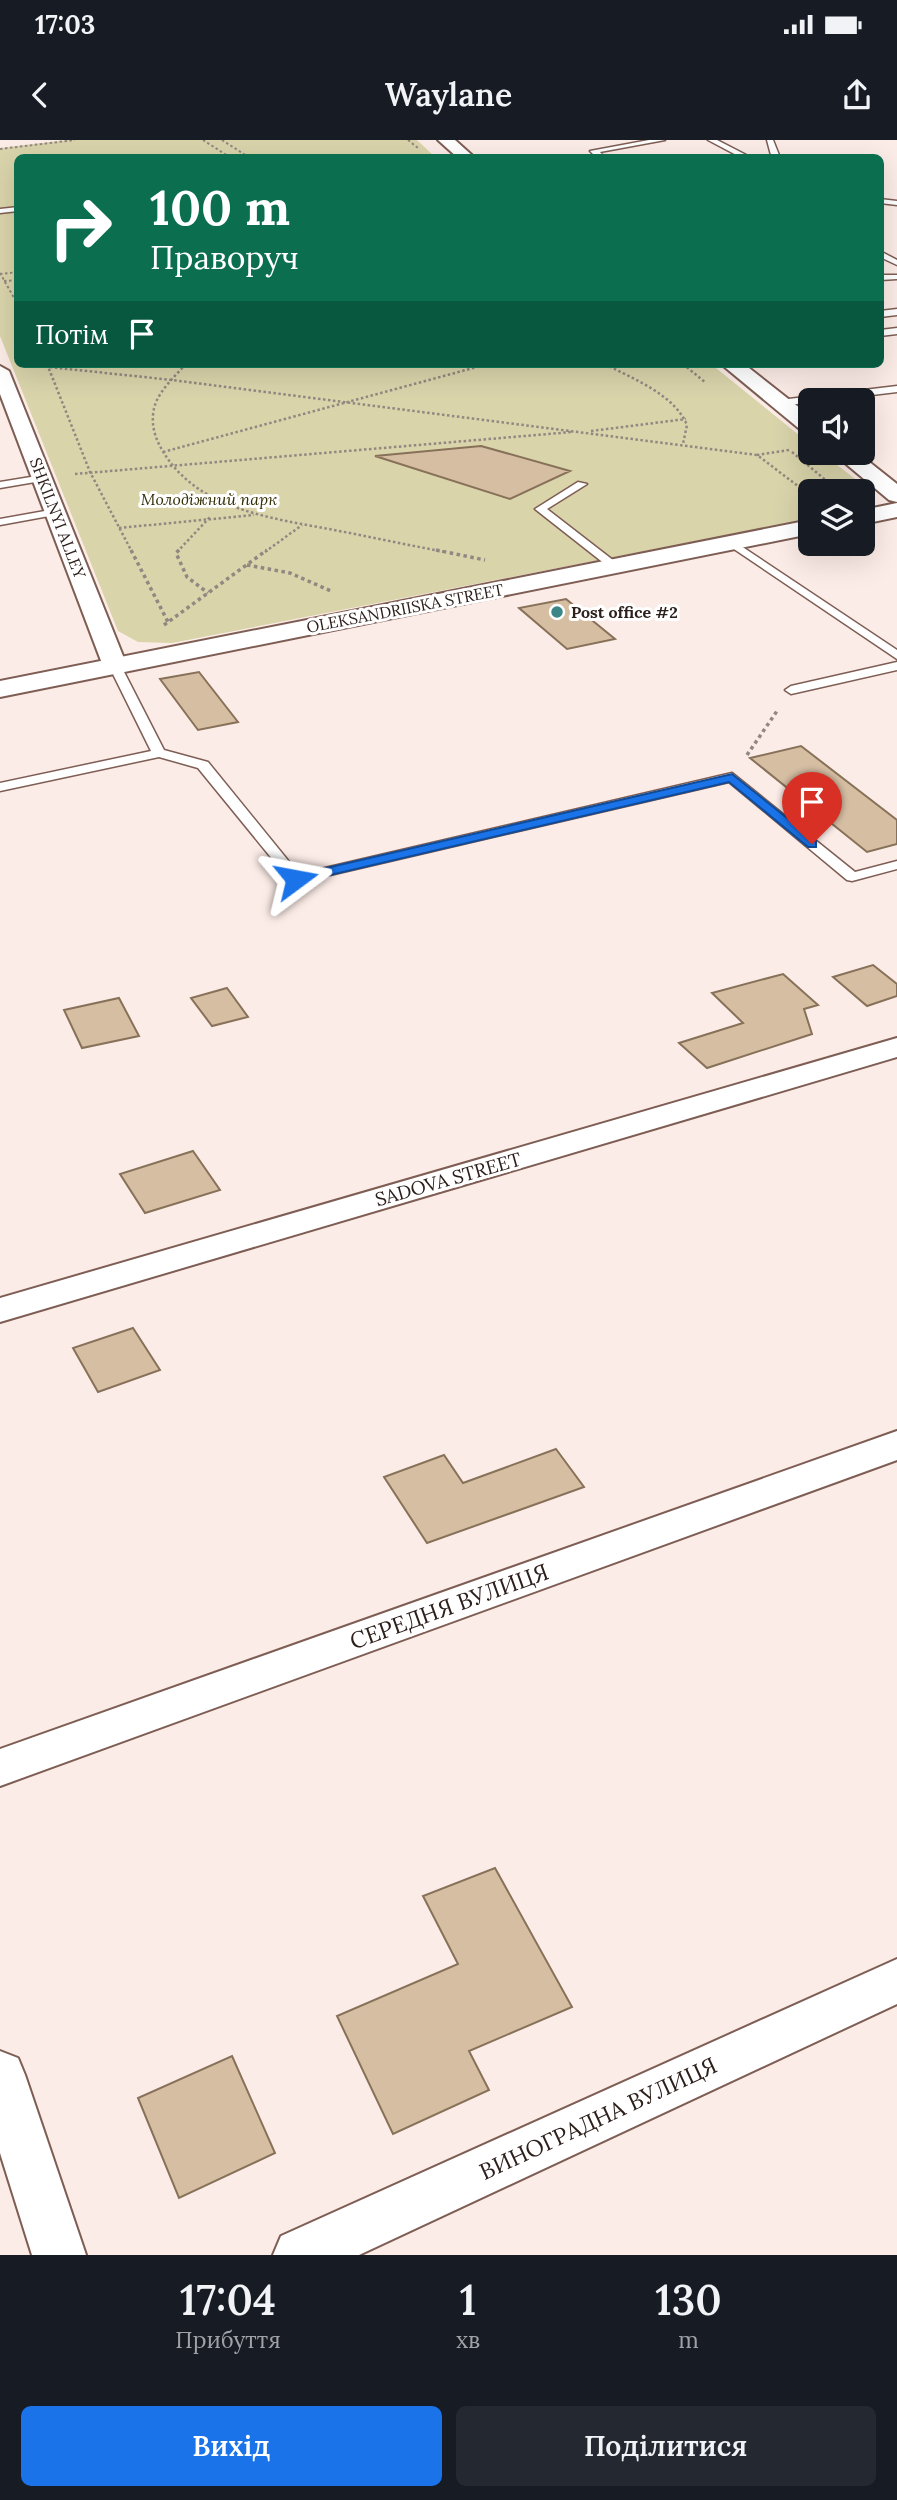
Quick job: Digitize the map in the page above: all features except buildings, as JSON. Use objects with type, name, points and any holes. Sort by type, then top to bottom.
[{"type":"main road","points":[[446,140],[463,154]]},
{"type":"main road","points":[[736,368],[798,417]]},
{"type":"main road","points":[[859,465],[897,495]]},
{"type":"main road","points":[[875,515],[897,510]]},
{"type":"main road","name":"OLEKSANDRIISKA STREET","points":[[3,684],[115,666],[798,529]]},
{"type":"street","name":"SHKILNYI ALLEY","points":[[0,371],[115,666]]},
{"type":"street","name":"SADOVA STREET","points":[[0,1310],[897,1047]]},
{"type":"street","name":"СЕРЕДНЯ ВУЛИЦЯ","points":[[0,1768],[897,1445]]},
{"type":"street","name":"ВИНОГРАДНА ВУЛИЦЯ","points":[[300,2255],[897,1981]]},
{"type":"street","points":[[0,2075],[59,2255]]},
{"type":"lane","points":[[597,154],[594,152],[662,140]]},
{"type":"lane","points":[[711,140],[741,154]]},
{"type":"lane","points":[[780,403],[897,389]]},
{"type":"lane","points":[[0,485],[43,478]]},
{"type":"lane","points":[[582,484],[540,509],[614,566]]},
{"type":"lane","points":[[0,522],[56,512]]},
{"type":"lane","points":[[732,543],[897,655]]},
{"type":"lane","points":[[115,666],[159,753]]},
{"type":"lane","points":[[791,690],[897,666]]},
{"type":"lane","points":[[0,787],[159,753],[203,765],[296,879],[732,777],[852,877],[897,865]]},
{"type":"path","points":[[0,149],[75,140]]},
{"type":"path","points":[[203,140],[225,154]]},
{"type":"path","points":[[222,140],[244,154]]},
{"type":"path","points":[[0,273],[14,298]]},
{"type":"path","points":[[4,281],[14,280]]},
{"type":"path","points":[[49,368],[90,472],[167,622]]},
{"type":"path","points":[[73,368],[757,455],[789,450]]},
{"type":"path","points":[[182,368],[156,402],[152,418],[154,433],[170,465],[196,489],[212,499],[259,515],[491,561],[478,563]]},
{"type":"path","points":[[163,452],[473,368]]},
{"type":"path","points":[[612,368],[663,397],[686,419],[688,428],[683,444]]},
{"type":"path","points":[[43,478],[170,465],[583,432],[686,419]]},
{"type":"path","points":[[757,455],[798,486]]},
{"type":"path","points":[[119,528],[161,526],[210,517],[259,515]]},
{"type":"path","points":[[208,593],[178,568],[176,553],[210,517]]},
{"type":"path","points":[[167,622],[302,525]]},
{"type":"path","points":[[247,565],[290,573],[331,591],[318,594]]},
{"type":"path","points":[[167,622],[181,620]]},
{"type":"path","points":[[732,777],[791,690]]},
{"type":"green space","name":"Молодіжний парк","points":[[68,140],[417,140],[432,154],[14,154],[14,368],[716,368],[798,434],[798,465],[837,465],[855,479],[798,479],[798,521],[172,643],[138,642],[118,631],[0,336],[0,148]]},
{"type":"place","name":"Post office #2","points":[[557,612]]},
{"type":"route","points":[[296,879],[732,777],[812,844]]}]
